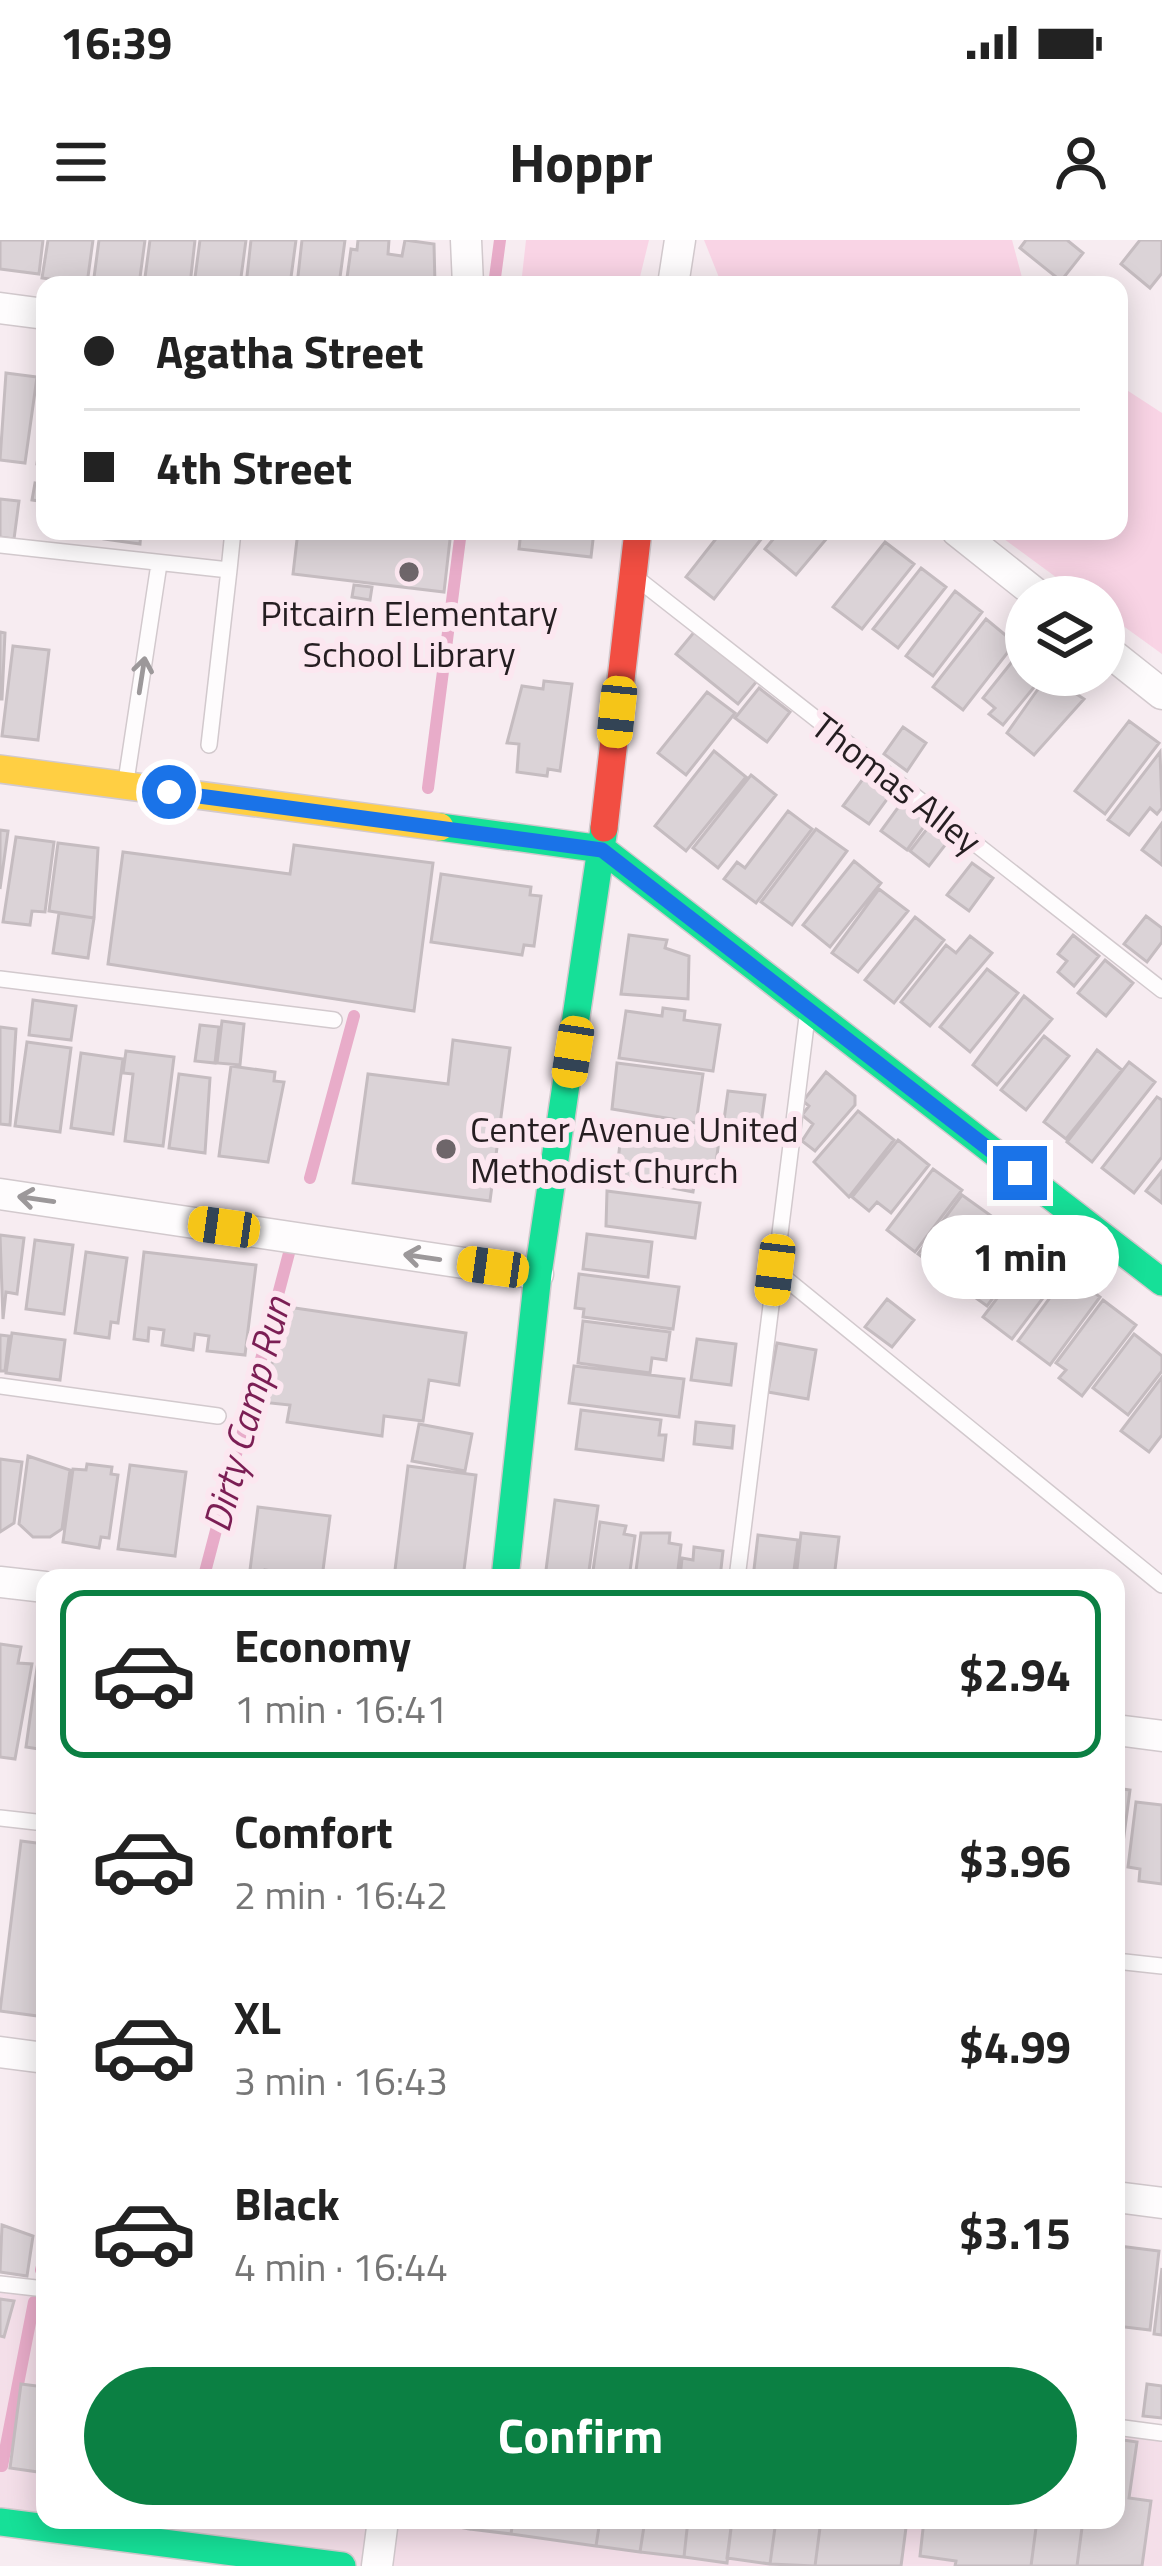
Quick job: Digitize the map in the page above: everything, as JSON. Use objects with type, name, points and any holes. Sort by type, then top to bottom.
[{"type":"street","points":[[466,240],[468,276]]},
{"type":"street","points":[[674,276],[680,240]]},
{"type":"street","points":[[0,308],[36,313]]},
{"type":"street","points":[[506,1569],[538,1274],[602,850],[637,540]]},
{"type":"street","points":[[968,540],[1014,576]]},
{"type":"street","points":[[1125,665],[1162,694]]},
{"type":"street","points":[[0,769],[602,850],[1162,1282]]},
{"type":"street","points":[[0,1194],[538,1274]]},
{"type":"street","points":[[0,1582],[36,1586]]},
{"type":"street","points":[[1125,1731],[1162,1736]]},
{"type":"street","points":[[0,2052],[36,2057]]},
{"type":"street","points":[[1125,2198],[1162,2203]]},
{"type":"street","points":[[0,2522],[36,2520]]},
{"type":"street","points":[[102,2529],[342,2566]]},
{"type":"street","points":[[377,2566],[382,2529]]},
{"type":"lane","points":[[209,745],[232,540]]},
{"type":"lane","points":[[0,544],[229,570]]},
{"type":"lane","points":[[125,786],[159,564]]},
{"type":"lane","name":"Thomas Alley","points":[[632,575],[1162,990]]},
{"type":"lane","points":[[0,979],[334,1021]]},
{"type":"lane","points":[[737,1569],[808,1008]]},
{"type":"lane","points":[[775,1270],[1162,1585]]},
{"type":"lane","points":[[0,1386],[218,1416]]},
{"type":"lane","points":[[0,1818],[36,1822]]},
{"type":"lane","points":[[1125,1962],[1162,1966]]},
{"type":"lane","points":[[0,2284],[36,2288]]},
{"type":"lane","points":[[1125,2428],[1162,2433]]},
{"type":"shaded area","points":[[526,240],[649,240],[640,276],[522,276]]},
{"type":"shaded area","points":[[704,240],[1012,240],[1022,276],[718,276]]},
{"type":"shaded area","points":[[1128,391],[1162,413],[1162,654],[1125,627],[1125,576],[1054,576],[1005,540],[1128,540]]},
{"type":"shaded area","points":[[0,2284],[36,2288],[36,2527],[0,2522]]},
{"type":"shaded area","points":[[1125,2428],[1162,2433],[1162,2566],[342,2566],[54,2529],[1125,2529]]},
{"type":"building","points":[[0,240],[43,240],[39,274],[0,269]]},
{"type":"building","points":[[48,240],[93,240],[88,276],[42,276]]},
{"type":"building","points":[[99,240],[145,240],[140,276],[94,276]]},
{"type":"building","points":[[150,240],[195,240],[191,276],[145,276]]},
{"type":"building","points":[[200,240],[246,240],[241,276],[195,276]]},
{"type":"building","points":[[251,240],[296,240],[291,276],[247,276]]},
{"type":"building","points":[[302,240],[345,240],[340,276],[298,276]]},
{"type":"building","points":[[358,240],[389,240],[388,254],[402,256],[405,240],[434,244],[435,276],[347,276],[351,249],[357,250]]},
{"type":"building","points":[[1026,240],[1067,240],[1083,253],[1065,276],[1055,276],[1020,248]]},
{"type":"building","points":[[1140,240],[1162,240],[1162,273],[1150,288],[1121,264]]},
{"type":"building","points":[[6,373],[36,377],[25,463],[0,460]]},
{"type":"building","points":[[0,499],[19,501],[14,539],[0,537]]},
{"type":"building","points":[[297,540],[450,540],[444,592],[293,574]]},
{"type":"building","points":[[520,540],[593,540],[591,557],[519,549]]},
{"type":"building","points":[[715,540],[760,540],[714,599],[686,577]]},
{"type":"building","points":[[772,540],[825,540],[796,575],[765,549]]},
{"type":"building","points":[[885,542],[914,564],[862,629],[833,607]]},
{"type":"building","points":[[921,568],[946,587],[898,648],[873,629]]},
{"type":"building","points":[[354,585],[372,587],[370,600],[352,597]]},
{"type":"building","points":[[955,591],[982,612],[933,676],[906,656]]},
{"type":"building","points":[[986,619],[1005,635],[1005,656],[963,710],[933,687]]},
{"type":"building","points":[[695,631],[757,681],[738,704],[676,654]]},
{"type":"building","points":[[0,632],[5,633],[2,699],[0,699]]},
{"type":"building","points":[[13,646],[49,650],[38,740],[2,736]]},
{"type":"building","points":[[1005,670],[1005,696],[1027,696],[1003,725],[989,714],[995,708],[983,698]]},
{"type":"building","points":[[544,681],[572,684],[560,771],[548,769],[547,776],[517,772],[519,744],[507,743],[522,686],[543,689]]},
{"type":"building","points":[[759,688],[790,712],[767,742],[735,718]]},
{"type":"building","points":[[707,692],[735,713],[686,775],[658,753]]},
{"type":"building","points":[[1033,696],[1084,699],[1034,755],[1007,733]]},
{"type":"building","points":[[1129,721],[1159,743],[1105,814],[1075,791]]},
{"type":"building","points":[[903,727],[926,743],[907,771],[884,754]]},
{"type":"building","points":[[714,751],[746,777],[686,851],[655,826]]},
{"type":"building","points":[[1160,752],[1162,808],[1157,814],[1150,808],[1129,835],[1108,820]]},
{"type":"building","points":[[868,772],[893,791],[869,824],[843,806]]},
{"type":"building","points":[[751,775],[776,795],[718,868],[693,848]]},
{"type":"building","points":[[902,802],[928,821],[907,850],[881,831]]},
{"type":"building","points":[[788,811],[812,829],[756,903],[724,879],[737,862],[745,868]]},
{"type":"building","points":[[1162,823],[1162,865],[1142,850]]},
{"type":"building","points":[[930,825],[949,840],[929,866],[910,851]]},
{"type":"building","points":[[816,829],[847,851],[792,925],[761,902]]},
{"type":"building","points":[[0,830],[8,831],[0,889]]},
{"type":"building","points":[[16,837],[54,842],[45,912],[32,911],[30,925],[3,922]]},
{"type":"building","points":[[58,843],[98,848],[94,918],[49,911]]},
{"type":"building","points":[[294,845],[433,863],[414,1011],[108,964],[123,852],[290,874]]},
{"type":"building","points":[[854,861],[881,883],[830,947],[803,925]]},
{"type":"building","points":[[972,863],[993,878],[969,911],[947,895]]},
{"type":"building","points":[[441,874],[531,887],[530,895],[541,896],[534,946],[524,945],[522,955],[431,942]]},
{"type":"building","points":[[879,889],[908,911],[858,972],[832,953]]},
{"type":"building","points":[[59,913],[94,918],[88,958],[53,953]]},
{"type":"building","points":[[1146,916],[1162,928],[1162,942],[1147,962],[1124,944]]},
{"type":"building","points":[[915,917],[944,940],[894,1003],[865,980]]},
{"type":"building","points":[[629,935],[667,940],[665,948],[689,956],[688,999],[621,994]]},
{"type":"building","points":[[1073,935],[1099,956],[1074,986],[1058,972],[1067,961],[1058,954]]},
{"type":"building","points":[[970,936],[992,953],[930,1026],[901,1002],[946,945],[956,953]]},
{"type":"building","points":[[1105,960],[1133,983],[1106,1016],[1078,993]]},
{"type":"building","points":[[987,969],[1018,993],[970,1052],[940,1027]]},
{"type":"building","points":[[1024,996],[1052,1019],[997,1085],[973,1065]]},
{"type":"building","points":[[33,1000],[76,1006],[71,1040],[29,1035]]},
{"type":"building","points":[[663,1008],[685,1011],[684,1020],[720,1025],[713,1071],[619,1058],[626,1011],[662,1016]]},
{"type":"building","points":[[222,1021],[244,1024],[240,1065],[217,1063]]},
{"type":"building","points":[[200,1025],[219,1027],[215,1063],[195,1061]]},
{"type":"building","points":[[0,1027],[16,1029],[10,1125],[0,1124]]},
{"type":"building","points":[[1044,1036],[1069,1056],[1026,1110],[1001,1090]]},
{"type":"building","points":[[453,1040],[510,1048],[490,1201],[353,1183],[368,1074],[448,1084]]},
{"type":"building","points":[[27,1042],[71,1048],[60,1132],[15,1126]]},
{"type":"building","points":[[1097,1050],[1122,1070],[1066,1139],[1044,1122]]},
{"type":"building","points":[[126,1051],[174,1057],[163,1146],[125,1141],[133,1074],[123,1073]]},
{"type":"building","points":[[81,1053],[123,1059],[113,1134],[71,1128]]},
{"type":"building","points":[[1129,1062],[1155,1082],[1092,1162],[1067,1142]]},
{"type":"building","points":[[617,1063],[703,1074],[696,1123],[612,1109]]},
{"type":"building","points":[[231,1066],[275,1072],[274,1081],[284,1082],[268,1162],[219,1156]]},
{"type":"building","points":[[826,1072],[855,1096],[855,1105],[815,1151],[802,1141],[813,1124],[802,1115],[809,1106],[803,1101]]},
{"type":"building","points":[[179,1074],[210,1078],[205,1153],[169,1148]]},
{"type":"building","points":[[728,1091],[765,1095],[760,1131],[723,1127]]},
{"type":"building","points":[[1157,1097],[1162,1100],[1162,1157],[1134,1193],[1102,1168]]},
{"type":"building","points":[[858,1111],[894,1140],[849,1197],[814,1162]]},
{"type":"building","points":[[639,1123],[720,1134],[714,1176],[696,1173],[693,1192],[616,1177],[622,1127],[638,1129]]},
{"type":"building","points":[[898,1140],[929,1165],[891,1213],[877,1202],[869,1211],[852,1197]]},
{"type":"building","points":[[933,1169],[962,1190],[915,1252],[887,1230]]},
{"type":"building","points":[[1162,1171],[1162,1203],[1146,1191]]},
{"type":"building","points":[[607,1191],[700,1203],[695,1238],[606,1226]]},
{"type":"building","points":[[962,1195],[997,1220],[953,1280],[918,1254]]},
{"type":"building","points":[[1000,1223],[1032,1246],[987,1306],[955,1283]]},
{"type":"building","points":[[587,1234],[652,1242],[648,1277],[583,1269]]},
{"type":"building","points":[[0,1235],[24,1238],[17,1294],[6,1292],[3,1319]]},
{"type":"building","points":[[35,1240],[73,1245],[64,1314],[26,1309]]},
{"type":"building","points":[[1034,1249],[1064,1270],[1012,1339],[983,1317]]},
{"type":"building","points":[[86,1252],[127,1258],[118,1323],[111,1322],[109,1338],[75,1333]]},
{"type":"building","points":[[144,1252],[256,1265],[245,1355],[207,1351],[209,1336],[195,1334],[193,1350],[162,1345],[164,1330],[149,1328],[148,1341],[134,1339]]},
{"type":"building","points":[[1068,1273],[1100,1297],[1050,1365],[1018,1341]]},
{"type":"building","points":[[579,1274],[679,1287],[673,1329],[583,1317],[584,1309],[575,1308]]},
{"type":"building","points":[[887,1299],[914,1320],[892,1347],[865,1327]]},
{"type":"building","points":[[1103,1300],[1136,1325],[1082,1396],[1059,1378],[1066,1370],[1056,1363]]},
{"type":"building","points":[[288,1307],[466,1333],[459,1385],[429,1380],[423,1421],[384,1416],[382,1436],[287,1422],[290,1405],[261,1402]]},
{"type":"building","points":[[583,1321],[670,1332],[666,1360],[652,1358],[650,1373],[578,1363]]},
{"type":"building","points":[[12,1333],[65,1340],[60,1380],[6,1373]]},
{"type":"building","points":[[1134,1334],[1162,1356],[1162,1371],[1128,1415],[1093,1388]]},
{"type":"building","points":[[0,1335],[9,1336],[5,1371],[0,1371]]},
{"type":"building","points":[[697,1339],[736,1344],[731,1385],[691,1380]]},
{"type":"building","points":[[777,1343],[816,1350],[808,1399],[768,1392]]},
{"type":"building","points":[[574,1366],[684,1379],[679,1417],[569,1403]]},
{"type":"building","points":[[1162,1377],[1162,1435],[1149,1452],[1121,1431]]},
{"type":"building","points":[[581,1410],[661,1420],[659,1435],[666,1435],[663,1460],[576,1449]]},
{"type":"building","points":[[696,1422],[734,1426],[732,1448],[694,1444]]},
{"type":"building","points":[[419,1424],[472,1434],[465,1471],[412,1461]]},
{"type":"building","points":[[28,1456],[70,1470],[62,1529],[50,1537],[33,1537],[19,1524]]},
{"type":"building","points":[[0,1459],[22,1462],[14,1523],[0,1532]]},
{"type":"building","points":[[87,1464],[112,1467],[111,1474],[118,1475],[109,1538],[101,1537],[99,1548],[63,1542],[73,1469],[86,1470]]},
{"type":"building","points":[[130,1465],[186,1472],[175,1556],[118,1549]]},
{"type":"building","points":[[408,1466],[476,1475],[464,1569],[395,1569]]},
{"type":"building","points":[[555,1500],[598,1506],[589,1569],[546,1569]]},
{"type":"building","points":[[258,1507],[330,1516],[323,1569],[250,1569]]},
{"type":"building","points":[[600,1522],[626,1526],[624,1534],[635,1536],[630,1569],[593,1569]]},
{"type":"building","points":[[641,1533],[670,1533],[669,1543],[681,1545],[678,1569],[636,1569]]},
{"type":"building","points":[[801,1533],[839,1537],[835,1569],[797,1569]]},
{"type":"building","points":[[758,1535],[798,1540],[794,1569],[754,1569]]},
{"type":"building","points":[[694,1547],[723,1551],[721,1569],[681,1569],[682,1558],[693,1560]]},
{"type":"building","points":[[0,1644],[21,1647],[18,1663],[32,1664],[15,1759],[0,1757]]},
{"type":"building","points":[[36,1675],[36,1749],[26,1747]]},
{"type":"building","points":[[1125,1789],[1130,1790],[1125,1828]]},
{"type":"building","points":[[1136,1802],[1162,1805],[1162,1884],[1139,1881],[1140,1869],[1128,1867]]},
{"type":"building","points":[[21,1841],[36,1843],[36,2016],[0,2011]]},
{"type":"building","points":[[2,2225],[33,2236],[27,2276],[0,2272]]},
{"type":"building","points":[[1125,2247],[1159,2251],[1150,2330],[1125,2327]]},
{"type":"building","points":[[1162,2268],[1162,2335],[1154,2334]]},
{"type":"building","points":[[0,2299],[14,2301],[4,2337],[0,2336]]},
{"type":"building","points":[[21,2384],[36,2386],[36,2472],[10,2468]]},
{"type":"building","points":[[1147,2384],[1162,2386],[1162,2418],[1143,2416]]},
{"type":"building","points":[[1125,2440],[1137,2442],[1129,2498],[1151,2501],[1142,2566],[1077,2566],[1082,2529],[1125,2529]]},
{"type":"building","points":[[469,2529],[512,2529],[511,2534]]},
{"type":"building","points":[[512,2529],[599,2529],[596,2546],[511,2534]]},
{"type":"building","points":[[599,2529],[644,2529],[640,2552],[596,2546]]},
{"type":"building","points":[[644,2529],[687,2529],[684,2557],[640,2552]]},
{"type":"building","points":[[687,2529],[731,2529],[727,2563],[684,2557]]},
{"type":"building","points":[[731,2529],[775,2529],[770,2564],[727,2558]]},
{"type":"building","points":[[775,2529],[820,2529],[815,2566],[770,2564]]},
{"type":"building","points":[[820,2529],[906,2529],[901,2566],[815,2566]]},
{"type":"building","points":[[923,2529],[1036,2529],[1031,2566],[955,2566],[956,2561],[920,2556]]},
{"type":"building","points":[[1036,2529],[1082,2529],[1077,2566],[1031,2566]]},
{"type":"waterway","name":"Dirty Camp Run","points":[[495,276],[500,240]]},
{"type":"waterway","name":"Dirty Camp Run","points":[[428,788],[460,540]]},
{"type":"waterway","name":"Dirty Camp Run","points":[[310,1178],[354,1016]]},
{"type":"waterway","name":"Dirty Camp Run","points":[[206,1569],[289,1253]]},
{"type":"waterway","name":"Dirty Camp Run","points":[[2,2466],[34,2302]]},
{"type":"traffic: fast","points":[[440,827],[602,849],[1162,1282]]},
{"type":"traffic: fast","points":[[506,1569],[538,1274],[604,828]]},
{"type":"traffic: fast","points":[[0,2522],[36,2527]]},
{"type":"traffic: fast","points":[[54,2529],[342,2566]]},
{"type":"traffic: slow","points":[[0,769],[440,827]]},
{"type":"traffic: jam","points":[[604,828],[637,540]]},
{"type":"place","name":"Pitcairn Elementary School Library","points":[[409,572]]},
{"type":"place","name":"Center Avenue United Methodist Church","points":[[446,1149]]},
{"type":"route","points":[[169,792],[602,850],[1020,1173]]}]
